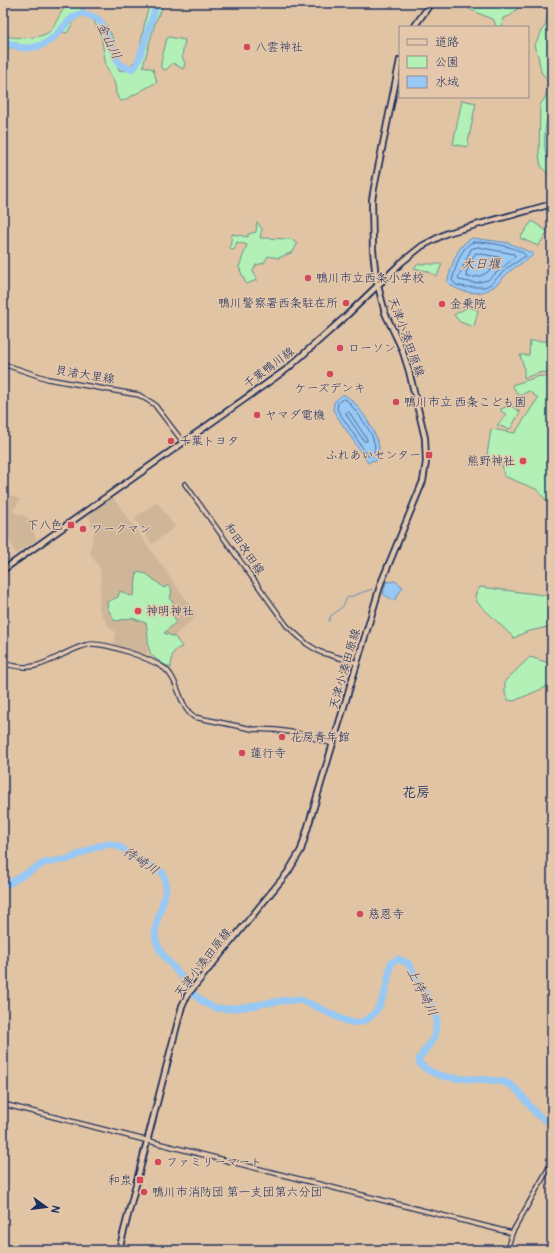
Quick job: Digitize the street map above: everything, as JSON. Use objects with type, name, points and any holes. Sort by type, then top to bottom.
[{"type":"main road","points":[[415,26],[431,3]]},
{"type":"main road","name":"天津小湊田原線","points":[[119,1250],[173,1034],[182,1006],[188,994],[284,877],[297,858],[303,845],[386,567],[423,481],[427,459],[424,432],[408,365],[387,317],[378,285],[373,250],[372,200],[399,65]]},
{"type":"main road","name":"千葉鴨川線","points":[[3,570],[293,364],[416,250],[441,235],[552,204]]},
{"type":"street","name":"貝渚大里線","points":[[3,364],[48,379],[139,395],[154,404],[183,442]]},
{"type":"street","name":"和田改田線","points":[[185,484],[287,626],[306,644],[320,652],[357,663]]},
{"type":"street","points":[[3,663],[18,667],[36,666],[47,663],[83,646],[99,644],[138,656],[164,668],[171,676],[188,711],[194,717],[252,729],[297,733],[333,744]]},
{"type":"street","points":[[3,1104],[146,1139],[512,1233]]},
{"type":"street","points":[[507,1250],[512,1233],[552,1162]]},
{"type":"shaded area","points":[[3,493],[20,499],[17,506],[13,509],[14,512],[31,519],[36,540],[16,554],[3,526]]},
{"type":"shaded area","points":[[113,497],[197,615],[173,637],[164,633],[176,622],[171,608],[170,597],[147,574],[134,595],[131,596],[128,593],[110,599],[107,602],[108,609],[115,621],[132,618],[146,623],[148,634],[147,656],[113,646],[116,633],[107,624],[99,609],[101,580],[100,569],[90,553],[94,532],[89,515]]},
{"type":"shaded area","points":[[157,502],[175,527],[152,544],[134,518]]},
{"type":"green space","points":[[150,3],[164,3],[155,23],[143,66],[153,69],[157,82],[123,101],[119,100],[116,93],[115,84],[106,66],[101,35],[93,19],[101,19],[104,22],[112,36],[119,70],[125,71],[138,58]]},
{"type":"green space","points":[[525,3],[524,8],[519,7],[510,16],[503,18],[502,26],[496,26],[494,20],[469,9],[468,4]]},
{"type":"green space","points":[[69,4],[75,4],[85,11],[75,20],[67,33],[63,32],[53,40],[38,48],[26,50],[20,49],[16,42],[15,47],[3,49],[3,36],[30,38],[44,35],[53,27]]},
{"type":"green space","points":[[549,7],[552,7],[552,121],[549,124],[552,134],[552,178],[541,166],[539,155],[540,105],[545,98],[549,82],[541,72],[538,55],[534,46],[546,24]]},
{"type":"green space","points":[[169,37],[185,40],[182,56],[185,64],[183,69],[173,63],[166,70],[161,68],[167,38]]},
{"type":"green space","points":[[462,100],[476,103],[467,147],[453,144]]},
{"type":"green space","points":[[532,221],[548,232],[538,246],[520,238]]},
{"type":"green space","points":[[257,222],[262,229],[260,238],[291,239],[297,244],[293,252],[278,258],[268,256],[264,263],[256,265],[253,271],[257,280],[246,284],[239,267],[247,245],[237,242],[234,250],[230,248],[232,234],[248,237],[248,234],[256,232]]},
{"type":"green space","points":[[418,264],[442,264],[437,276],[427,271],[414,268]]},
{"type":"green space","points":[[468,307],[478,310],[474,327],[460,322],[454,315]]},
{"type":"green space","points":[[530,341],[552,341],[552,374],[542,372],[524,378],[524,367],[520,355],[529,355]]},
{"type":"green space","points":[[540,376],[552,378],[552,508],[538,490],[504,476],[502,463],[486,462],[491,429],[515,433],[538,398],[529,391],[519,396],[512,385]]},
{"type":"green space","points":[[510,405],[520,412],[511,428],[508,429],[497,425],[507,415],[501,411],[501,409]]},
{"type":"green space","points":[[137,572],[147,574],[164,588],[169,585],[171,589],[170,599],[173,603],[171,608],[176,622],[164,633],[175,637],[182,647],[178,648],[174,652],[171,668],[161,663],[151,654],[148,645],[146,623],[132,618],[115,621],[108,609],[107,602],[118,597],[120,591],[131,596],[134,595]]},
{"type":"green space","points":[[480,587],[552,596],[552,626],[526,632],[514,638],[477,602],[475,595]]},
{"type":"green space","points":[[530,657],[552,664],[552,681],[546,687],[514,701],[508,700],[505,693],[505,681]]},
{"type":"water","name":"大日堰","points":[[473,238],[509,243],[534,254],[509,272],[497,284],[488,290],[476,293],[463,291],[447,282],[453,263],[462,245]]},
{"type":"water","points":[[342,395],[347,396],[359,408],[365,416],[378,441],[378,454],[375,462],[373,460],[368,463],[333,410],[334,402]]},
{"type":"water","points":[[395,581],[403,587],[394,601],[383,594],[386,582]]},
{"type":"waterway","name":"金山川","points":[[3,42],[22,48],[36,47],[53,38],[70,20],[77,15],[84,13],[98,19],[102,24],[119,64],[130,69],[135,67],[139,59],[157,3]]},
{"type":"waterway","points":[[550,3],[552,31]]},
{"type":"waterway","points":[[552,92],[544,141],[547,158],[552,163]]},
{"type":"waterway","points":[[329,621],[330,617],[343,606],[347,598],[372,589]]},
{"type":"waterway","name":"上待崎川","points":[[3,884],[10,883],[44,863],[69,859],[95,847],[109,844],[119,846],[131,855],[162,872],[165,881],[165,891],[156,929],[156,939],[159,948],[168,961],[186,981],[196,996],[207,1004],[219,1008],[241,1008],[277,1001],[298,1000],[306,1002],[341,1019],[350,1022],[358,1022],[366,1020],[372,1015],[381,1002],[391,963],[398,959],[408,963],[430,1001],[437,1019],[435,1037],[419,1059],[420,1064],[429,1071],[439,1075],[460,1079],[493,1080],[510,1085],[517,1090],[539,1116],[545,1120],[552,1121]]},
{"type":"place","name":"八雲神社","points":[[247,47]]},
{"type":"place","name":"鴨川市立西条小学校","points":[[308,278]]},
{"type":"place","name":"鴨川警察署西条駐在所","points":[[346,303]]},
{"type":"place","name":"金乗院","points":[[442,304]]},
{"type":"place","name":"ローソン","points":[[340,348]]},
{"type":"place","name":"ケーズデンキ","points":[[330,374]]},
{"type":"place","name":"鴨川市立 西条こども園","points":[[396,402]]},
{"type":"place","name":"ヤマダ電機","points":[[257,415]]},
{"type":"place","name":"千葉トヨタ","points":[[171,441]]},
{"type":"place","name":"ふれあいセンター","points":[[429,455]]},
{"type":"place","name":"熊野神社","points":[[523,461]]},
{"type":"place","name":"下八色","points":[[71,525]]},
{"type":"place","name":"ワークマン","points":[[83,529]]},
{"type":"place","name":"神明神社","points":[[138,611]]},
{"type":"place","name":"花房青年館","points":[[282,737]]},
{"type":"place","name":"蓮行寺","points":[[242,753]]},
{"type":"place","name":"慈恩寺","points":[[360,914]]},
{"type":"place","name":"ファミリーマート","points":[[158,1162]]},
{"type":"place","name":"和泉","points":[[140,1180]]},
{"type":"place","name":"鴨川市消防団 第一支団第六分団","points":[[144,1192]]},
{"type":"district","name":"花房","points":[[416,792]]},
{"type":"water label","name":"待崎川","points":[[141,861]]}]
